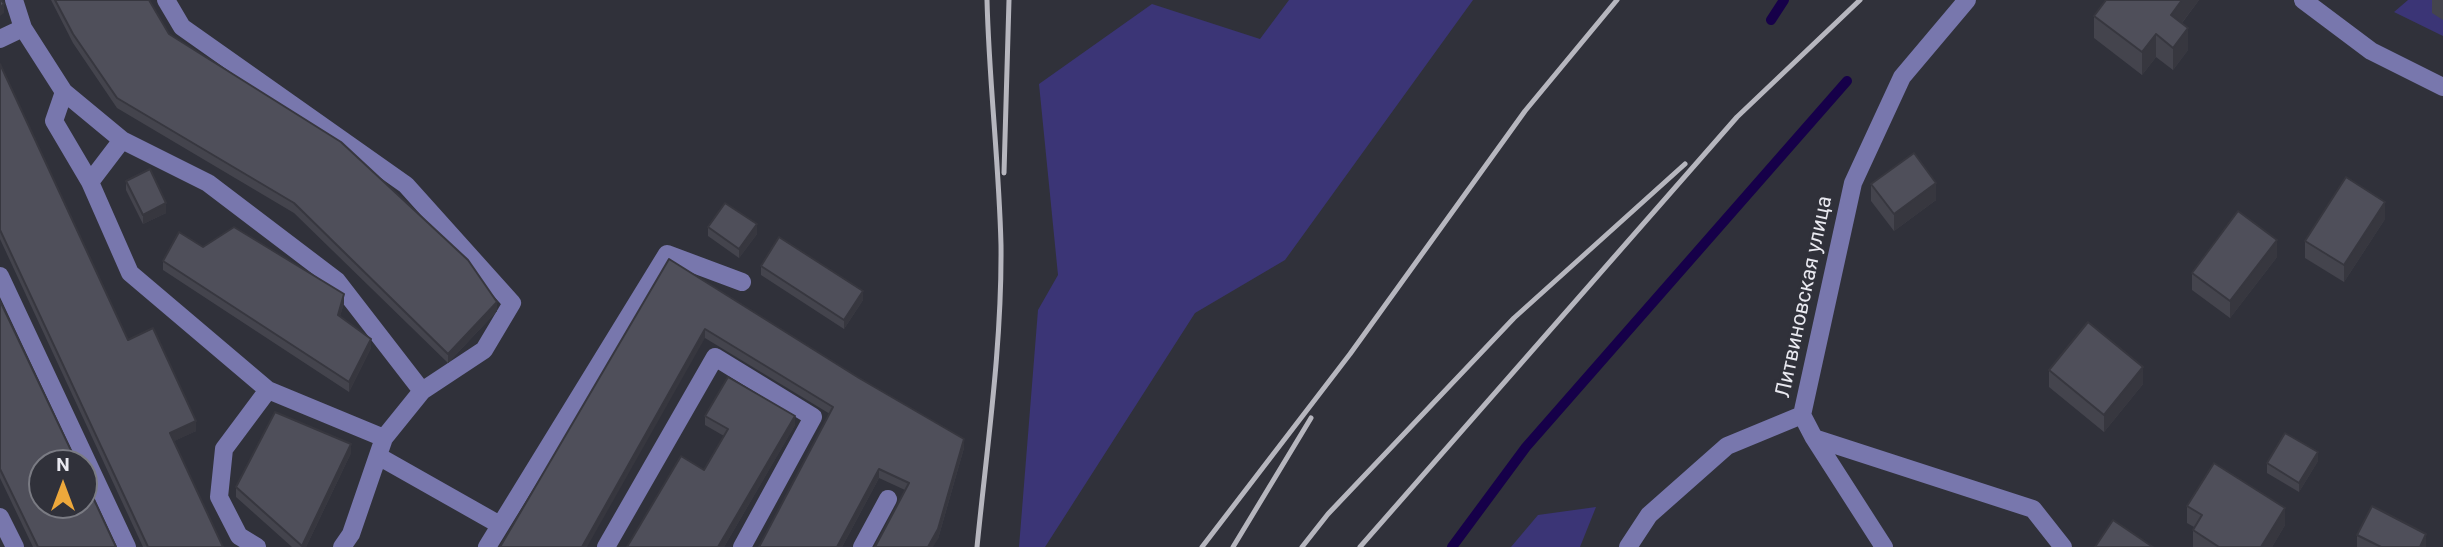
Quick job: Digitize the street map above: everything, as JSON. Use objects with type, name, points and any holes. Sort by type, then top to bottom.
[{"type":"street","points":[[14,0],[23,29],[64,92],[122,139],[208,183],[337,281],[422,391]]},
{"type":"street","points":[[166,0],[182,27],[405,184],[512,303],[484,350],[422,391],[384,438],[351,534],[342,547]]},
{"type":"street","name":"Литвиновская улица","points":[[1628,547],[1649,515],[1727,446],[1802,415],[1853,183],[1902,76],[1967,0]]},
{"type":"street","points":[[2303,0],[2371,51],[2443,87]]},
{"type":"street","points":[[0,39],[23,29]]},
{"type":"street","points":[[64,92],[54,121],[90,181],[130,273],[268,390],[384,438]]},
{"type":"street","points":[[90,181],[122,139]]},
{"type":"street","points":[[487,547],[667,254],[742,282]]},
{"type":"street","points":[[0,276],[127,547]]},
{"type":"street","points":[[606,547],[715,357],[813,417],[742,547]]},
{"type":"street","points":[[257,547],[239,536],[219,497],[224,449],[268,390]]},
{"type":"street","points":[[1802,415],[1884,547]]},
{"type":"street","points":[[1814,438],[2033,509],[2063,547]]},
{"type":"street","points":[[378,456],[500,525]]},
{"type":"street","points":[[862,547],[888,499]]},
{"type":"street","points":[[0,517],[15,547]]},
{"type":"shaded area","points":[[1289,0],[1473,0],[1285,260],[1195,313],[1045,547],[1019,547],[1038,310],[1058,275],[1039,84],[1152,4],[1260,39]]},
{"type":"shaded area","points":[[2408,0],[2443,0],[2443,36],[2394,12]]},
{"type":"shaded area","points":[[1596,507],[1580,547],[1511,547],[1538,515]]},
{"type":"building","points":[[55,0],[149,0],[169,34],[341,142],[468,260],[497,302],[448,354],[294,203],[117,98],[73,34]]},
{"type":"building","points":[[2106,0],[2182,0],[2171,15],[2188,28],[2173,48],[2156,34],[2142,52],[2094,16]]},
{"type":"building","points":[[0,64],[128,340],[153,328],[196,421],[170,433],[223,547],[148,547],[0,230]]},
{"type":"building","points":[[1914,153],[1936,183],[1894,214],[1871,184]]},
{"type":"building","points":[[150,169],[166,203],[143,215],[126,181]]},
{"type":"building","points":[[2346,177],[2385,202],[2344,265],[2305,241]]},
{"type":"building","points":[[725,203],[757,224],[739,249],[708,227]]},
{"type":"building","points":[[2238,211],[2277,240],[2230,301],[2192,273]]},
{"type":"building","points":[[234,227],[344,294],[338,315],[371,339],[349,382],[163,261],[179,232],[203,247]]},
{"type":"building","points":[[779,237],[863,291],[844,320],[761,266]]},
{"type":"building","points":[[669,259],[859,378],[964,439],[938,529],[928,547],[875,547],[909,483],[879,469],[837,547],[759,547],[833,407],[705,329],[582,547],[500,547]]},
{"type":"building","points":[[0,301],[70,449],[28,449],[28,519],[98,519],[98,508],[116,547],[38,547],[0,469]]},
{"type":"building","points":[[2088,322],[2143,367],[2104,415],[2049,370]]},
{"type":"building","points":[[728,377],[795,416],[718,547],[627,547],[681,456],[704,470],[728,429],[705,416]]},
{"type":"building","points":[[275,412],[351,444],[302,546],[236,487]]},
{"type":"building","points":[[2285,433],[2318,452],[2299,483],[2267,463]]},
{"type":"building","points":[[2214,463],[2285,508],[2261,547],[2219,547],[2193,530],[2202,515],[2187,506]]},
{"type":"building","points":[[2372,506],[2426,534],[2420,547],[2381,547],[2357,535]]},
{"type":"building","points":[[2113,520],[2153,547],[2095,547]]},
{"type":"waterway","points":[[1771,20],[1784,0]]},
{"type":"waterway","points":[[1452,547],[1526,447],[1847,81]]},
{"type":"railway","points":[[977,547],[993,396],[1001,283],[1000,214],[987,0]]},
{"type":"railway","points":[[1004,173],[1009,0]]},
{"type":"railway","points":[[1202,547],[1350,354],[1525,111],[1617,0]]},
{"type":"railway","points":[[1360,547],[1737,117],[1860,0]]},
{"type":"railway","points":[[1302,547],[1328,514],[1514,318],[1685,164]]},
{"type":"railway","points":[[1233,547],[1311,418]]}]
